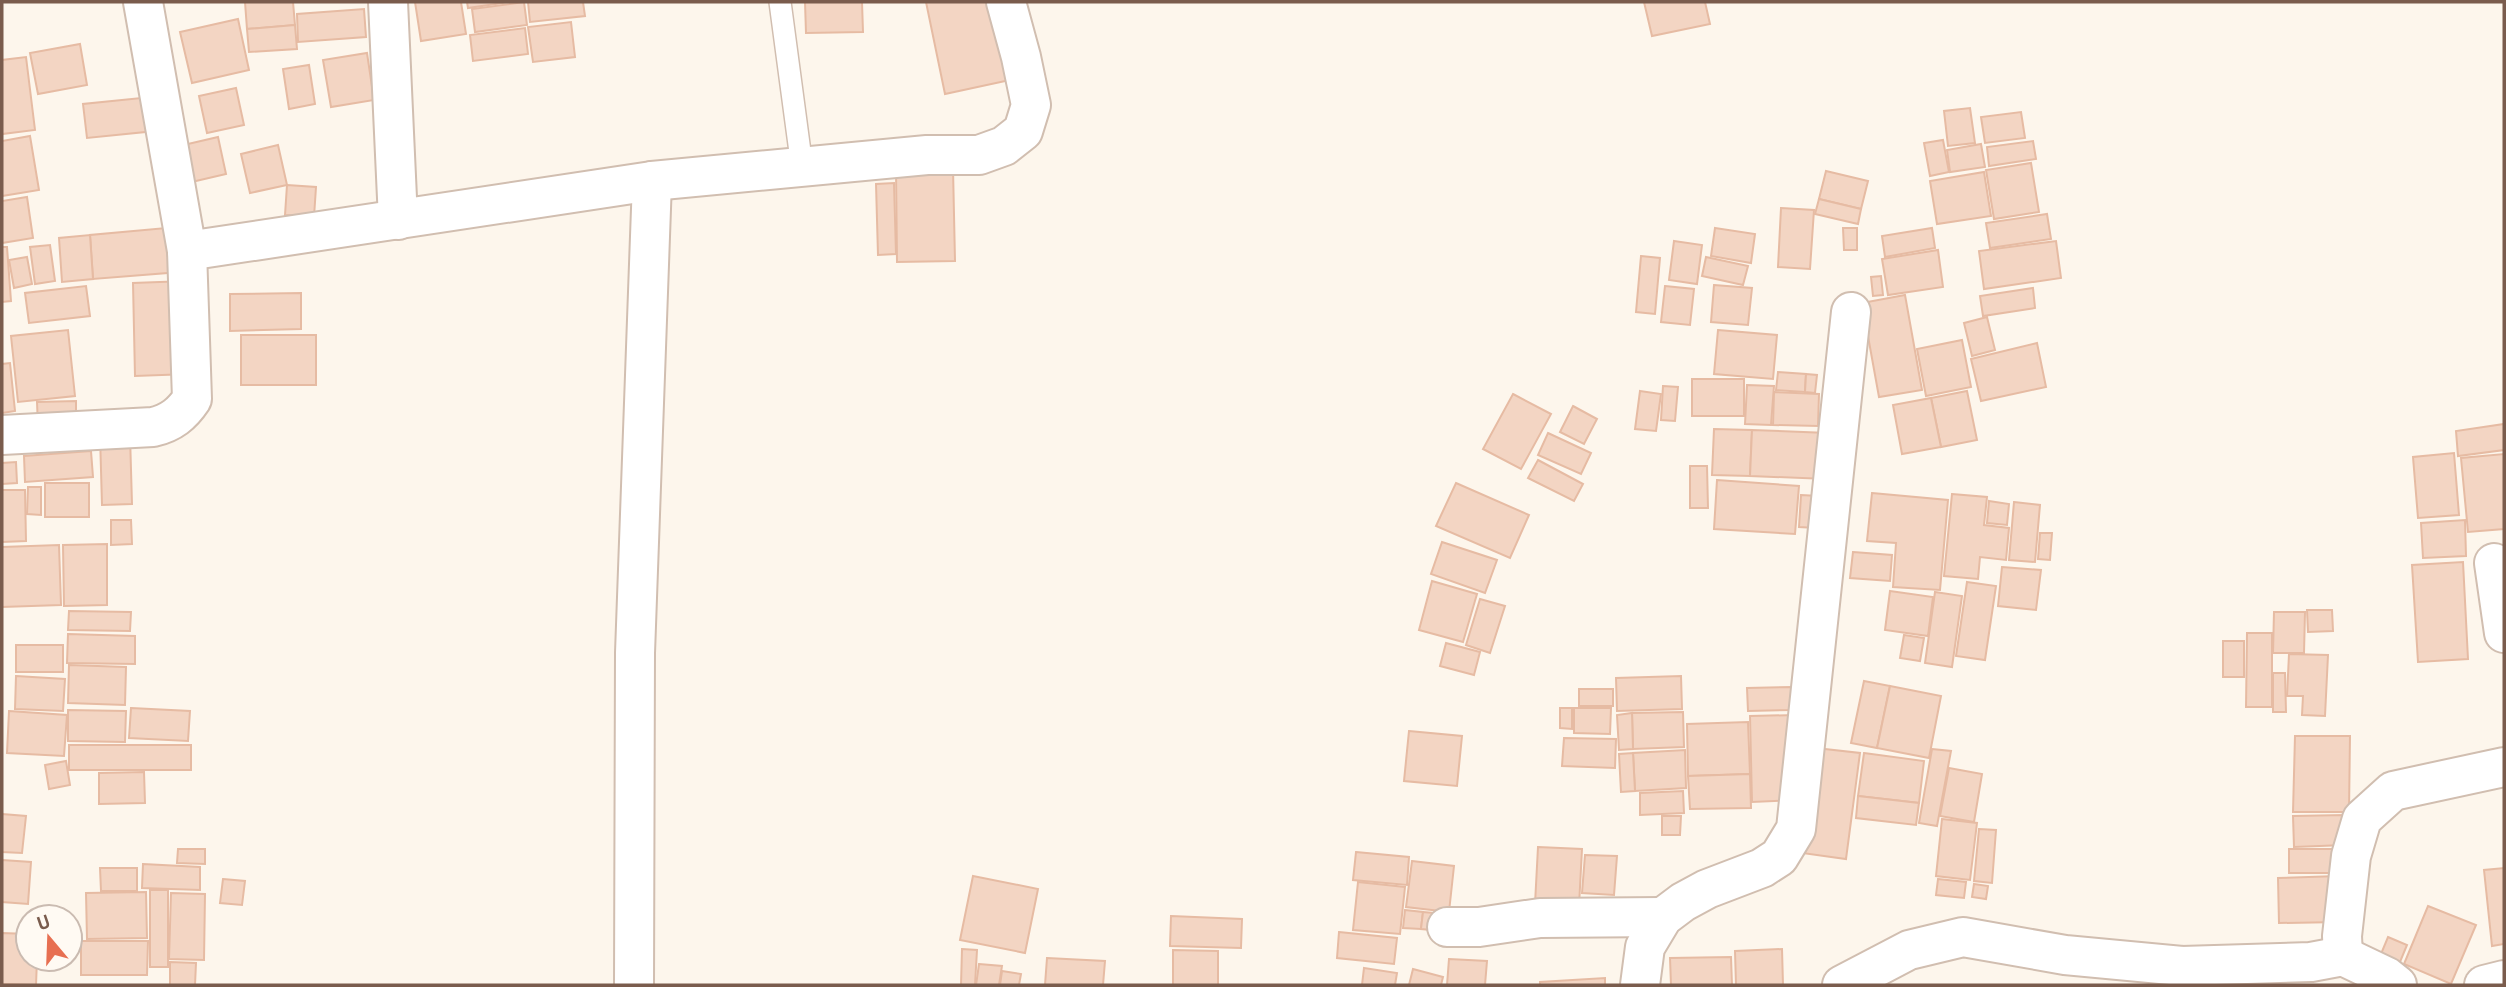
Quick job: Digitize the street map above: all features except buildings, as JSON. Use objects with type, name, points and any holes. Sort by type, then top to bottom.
[{"type":"street","points":[[2,435],[153,427],[167,424],[181,413],[192,399],[187,251],[143,2]]},
{"type":"street","points":[[388,2],[398,220]]},
{"type":"street","points":[[187,251],[652,181],[927,155],[979,155],[1004,146],[1023,131],[1031,105],[1006,2]]},
{"type":"street","points":[[634,985],[635,653],[652,181]]},
{"type":"street","points":[[1640,985],[1645,947],[1663,918],[1683,902],[1707,889],[1762,868],[1779,857],[1796,829],[1850,312]]},
{"type":"street","points":[[2494,563],[2504,634]]},
{"type":"street","points":[[2343,956],[2342,936],[2351,856],[2362,820],[2393,791],[2504,767]]},
{"type":"street","points":[[1447,927],[1479,927],[1540,918],[1663,918]]},
{"type":"street","points":[[1842,985],[1909,950],[1963,937],[2065,955],[2182,966],[2311,962],[2343,956],[2387,977],[2397,985]]},
{"type":"street","points":[[2484,985],[2504,980]]},
{"type":"lane","points":[[780,2],[802,167]]}]
